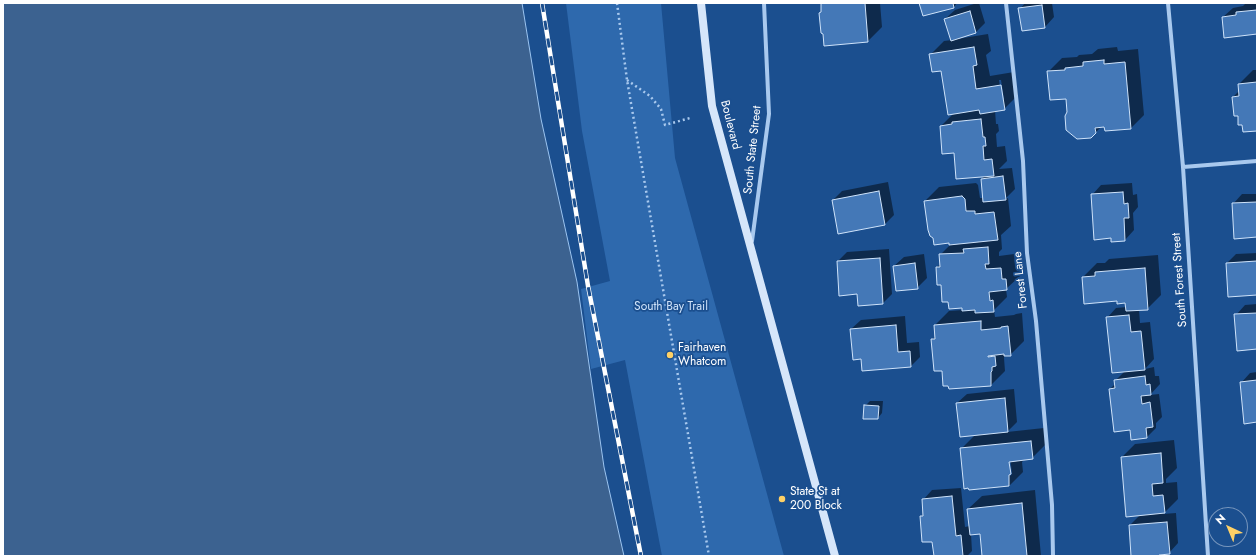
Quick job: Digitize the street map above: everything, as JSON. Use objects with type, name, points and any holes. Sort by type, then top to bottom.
[{"type":"main road","name":"Boulevard","points":[[701,3],[712,106],[750,250],[835,556]]},
{"type":"street","name":"South State Street","points":[[750,250],[769,114],[764,3]]},
{"type":"street","name":"Forest Lane","points":[[1006,3],[1024,162],[1027,253],[1036,321],[1052,505],[1053,556]]},
{"type":"street","name":"South Forest Street","points":[[1168,3],[1183,167],[1208,556]]},
{"type":"street","points":[[1183,167],[1257,161]]},
{"type":"path","points":[[617,3],[627,80],[709,556]]},
{"type":"path","points":[[627,80],[650,96],[661,109],[665,125],[690,118]]},
{"type":"green space","name":"South Bay Trail","points":[[566,3],[661,3],[675,158],[784,556],[662,556],[625,360],[591,369],[581,289],[610,281],[582,131]]},
{"type":"shaded area","points":[[3,3],[522,3],[541,119],[577,282],[604,467],[624,556],[3,556]]},
{"type":"building","points":[[821,3],[865,3],[868,42],[824,46],[819,13],[821,12]]},
{"type":"building","points":[[919,3],[953,3],[954,8],[923,16]]},
{"type":"building","points":[[1042,5],[1045,28],[1022,31],[1018,8]]},
{"type":"building","points":[[1257,10],[1257,34],[1224,38],[1222,17],[1236,15],[1236,12]]},
{"type":"building","points":[[970,11],[976,33],[951,41],[944,19]]},
{"type":"building","points":[[974,47],[977,65],[973,66],[976,89],[1001,85],[1005,110],[980,114],[979,110],[948,115],[941,71],[932,72],[929,54]]},
{"type":"building","points":[[1104,60],[1104,64],[1125,62],[1131,129],[1105,131],[1104,127],[1095,128],[1096,133],[1091,138],[1077,139],[1066,130],[1066,99],[1050,100],[1047,71],[1065,70],[1065,68],[1083,66],[1083,62]]},
{"type":"building","points":[[1257,82],[1257,131],[1243,132],[1242,125],[1238,125],[1238,116],[1234,116],[1232,97],[1239,96],[1238,84]]},
{"type":"building","points":[[981,119],[983,137],[985,137],[986,146],[983,146],[984,160],[992,159],[994,176],[956,179],[954,153],[942,154],[940,126],[952,124],[952,122]]},
{"type":"building","points":[[1003,176],[1006,200],[983,202],[981,179]]},
{"type":"building","points":[[879,191],[885,225],[838,234],[832,200]]},
{"type":"building","points":[[1123,192],[1124,204],[1128,203],[1129,218],[1124,218],[1125,241],[1111,242],[1111,238],[1094,240],[1091,194]]},
{"type":"building","points":[[962,196],[965,199],[966,211],[975,211],[975,214],[994,212],[998,240],[934,245],[933,238],[930,236],[928,230],[924,201]]},
{"type":"building","points":[[1257,202],[1257,237],[1234,239],[1232,203]]},
{"type":"building","points":[[988,247],[989,264],[985,264],[986,269],[1001,268],[1002,279],[1006,279],[1007,290],[989,292],[990,301],[993,300],[994,312],[975,313],[975,310],[962,311],[962,308],[949,309],[948,302],[942,302],[941,285],[937,285],[936,267],[940,267],[939,254],[964,253],[963,249]]},
{"type":"building","points":[[880,258],[883,304],[858,306],[857,294],[839,296],[837,261]]},
{"type":"building","points":[[1257,261],[1257,295],[1228,297],[1226,263]]},
{"type":"building","points":[[915,263],[918,289],[896,291],[893,266]]},
{"type":"building","points":[[1145,268],[1148,310],[1126,311],[1125,303],[1117,304],[1117,301],[1084,304],[1082,277],[1095,276],[1095,272]]},
{"type":"building","points":[[1257,313],[1257,349],[1237,351],[1234,314]]},
{"type":"building","points":[[1129,315],[1131,332],[1141,331],[1145,370],[1112,373],[1106,317]]},
{"type":"building","points":[[981,321],[981,330],[1008,326],[1011,356],[1004,356],[1004,354],[988,356],[995,356],[996,366],[992,367],[991,386],[949,389],[948,386],[943,386],[942,371],[934,371],[931,339],[935,339],[934,325]]},
{"type":"building","points":[[896,325],[898,352],[910,351],[911,367],[862,371],[861,359],[853,360],[850,329]]},
{"type":"building","points":[[1145,376],[1146,385],[1150,384],[1151,395],[1141,396],[1142,404],[1150,402],[1153,427],[1146,428],[1147,438],[1131,440],[1130,430],[1114,432],[1109,389],[1115,388],[1114,380]]},
{"type":"building","points":[[1257,380],[1257,422],[1244,424],[1240,382]]},
{"type":"building","points":[[1005,398],[1008,432],[960,437],[956,403]]},
{"type":"building","points":[[864,405],[879,406],[878,419],[863,419]]},
{"type":"building","points":[[1031,441],[1033,459],[1009,462],[1011,474],[1009,475],[1009,486],[969,490],[968,488],[964,489],[960,448]]},
{"type":"building","points":[[1161,453],[1163,483],[1152,484],[1153,496],[1163,495],[1165,513],[1126,517],[1121,457]]},
{"type":"building","points":[[952,496],[956,536],[961,535],[963,556],[934,556],[932,542],[922,542],[920,516],[923,516],[922,499]]},
{"type":"building","points":[[1022,503],[1027,556],[982,556],[980,534],[970,535],[967,509]]},
{"type":"building","points":[[1167,522],[1170,554],[1159,556],[1131,556],[1129,525]]},
{"type":"railway","points":[[542,3],[588,286],[641,556]]},
{"type":"place","name":"Fairhaven Whatcom","points":[[670,355]]},
{"type":"place","name":"State St at 200 Block","points":[[782,499]]}]
